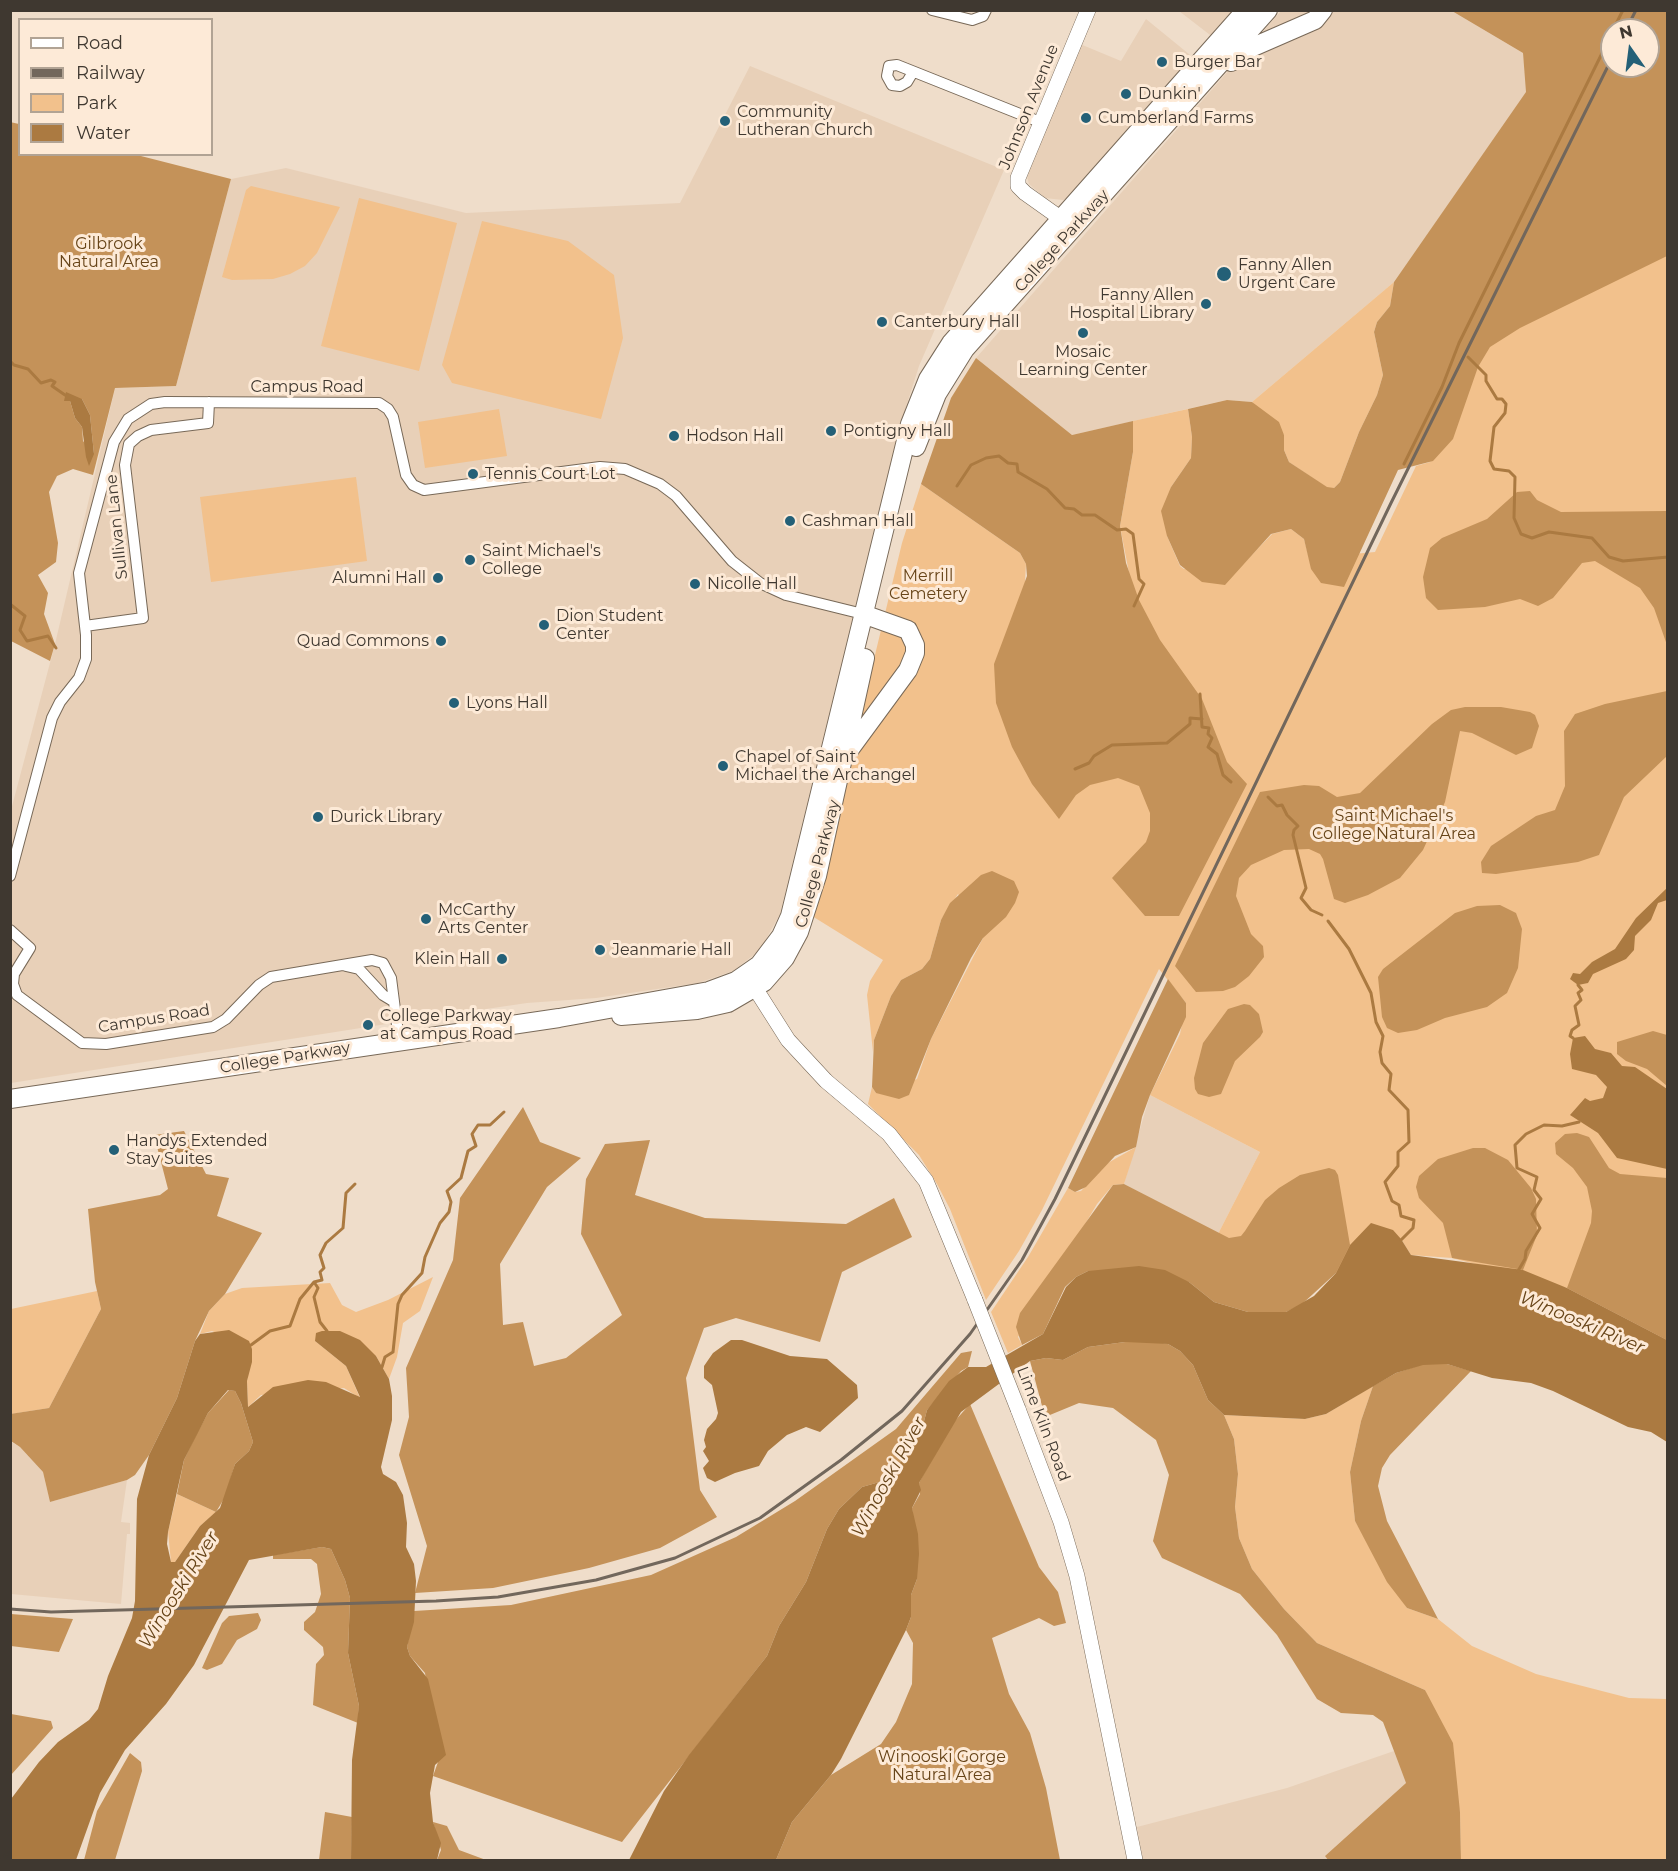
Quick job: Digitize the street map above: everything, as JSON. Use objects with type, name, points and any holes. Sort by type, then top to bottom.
[{"type":"main road","name":"Johnson Avenue","points":[[1067,223],[1018,186],[1019,173],[1088,10]]},
{"type":"main road","name":"College Parkway","points":[[755,979],[790,916],[854,682],[910,424],[922,390],[951,343],[1067,223],[1136,147],[1246,10]]},
{"type":"main road","name":"College Parkway","points":[[1136,147],[1208,80],[1268,10]]},
{"type":"main road","points":[[1208,80],[1253,47],[1315,20],[1323,10]]},
{"type":"main road","points":[[843,764],[861,732],[912,662],[915,645],[908,630],[868,615]]},
{"type":"main road","name":"College Parkway","points":[[10,1099],[559,1018],[697,1010],[728,1003],[755,979],[785,958],[800,932],[817,876],[843,764],[854,682]]},
{"type":"main road","points":[[854,682],[871,694],[889,694]]},
{"type":"main road","name":"Lime Kiln Road","points":[[755,979],[788,1040],[826,1081],[890,1134],[926,1181],[1061,1522],[1077,1575],[1136,1860]]},
{"type":"street","points":[[932,10],[972,20],[983,16],[986,10]]},
{"type":"street","points":[[913,72],[1040,123]]},
{"type":"street","name":"Sullivan Lane","points":[[85,626],[142,618],[125,465],[129,444],[138,435],[151,430],[208,423],[209,402]]},
{"type":"street","name":"Campus Road","points":[[10,876],[52,718],[85,665],[87,644],[79,573],[119,429],[131,415],[151,404],[379,403],[388,409],[393,417],[406,475],[413,485],[424,490],[600,467],[625,469],[652,480],[676,496],[732,561],[760,583],[786,595],[868,615]]},
{"type":"street","name":"Campus Road","points":[[10,930],[30,948],[14,974],[13,984],[17,995],[72,1038],[88,1044],[106,1044],[213,1027],[223,1022],[259,985],[271,977],[372,960],[383,963],[392,978],[399,1041]]},
{"type":"street","name":"Campus Road","points":[[337,966],[359,969],[383,995],[393,1001]]},
{"type":"shaded area","points":[[1179,11],[1238,11],[1214,38]]},
{"type":"shaded area","points":[[1281,11],[1452,11],[1523,53],[1527,92],[1394,282],[1252,402],[1227,400],[1072,435],[976,358]]},
{"type":"shaded area","points":[[1146,19],[1195,59],[1074,196],[1063,200],[1045,198],[1029,184],[1027,176],[1080,44],[1121,61]]},
{"type":"shaded area","name":"Saint Michael's College","points":[[750,66],[1004,170],[919,366],[899,429],[780,914],[760,950],[733,971],[698,983],[596,998],[527,1003],[11,1083],[11,810],[55,644],[115,388],[176,386],[231,179],[286,168],[466,213],[680,203]]},
{"type":"shaded area","points":[[1150,1095],[1260,1152],[1218,1234],[1124,1184]]},
{"type":"shaded area","points":[[10,1441],[20,1447],[43,1472],[50,1502],[127,1480],[121,1522],[130,1523],[130,1534],[127,1534],[121,1604],[11,1594]]},
{"type":"shaded area","points":[[1394,1751],[1406,1783],[1325,1856],[1328,1860],[1143,1860],[1137,1827],[1287,1788]]},
{"type":"green space","points":[[1452,11],[1667,11],[1667,256],[1520,328],[1490,347],[1478,367],[1453,439],[1433,461],[1398,470],[1344,587],[1321,583],[1311,569],[1304,539],[1291,529],[1271,534],[1225,585],[1202,582],[1180,565],[1167,536],[1161,511],[1171,487],[1191,458],[1192,437],[1188,409],[1227,400],[1252,402],[1279,422],[1284,435],[1284,450],[1289,462],[1327,487],[1334,488],[1340,482],[1359,432],[1377,395],[1383,375],[1374,332],[1377,322],[1390,306],[1394,282],[1526,92],[1523,53]]},
{"type":"green space","name":"Saint Michael's College Natural Area","points":[[1667,11],[1667,1340],[1567,1288],[1452,1258],[1411,1255],[1401,1239],[1336,1273],[1189,1282],[1218,1234],[1260,1152],[1150,1095],[1180,1034],[1186,1003],[1159,969],[1042,1210],[1019,1251],[986,1300],[950,1209],[937,1184],[919,1155],[868,1104],[872,1087],[876,1093],[917,1079],[931,1039],[983,938],[958,894],[941,920],[930,959],[922,969],[901,980],[891,996],[874,1040],[873,1052],[867,995],[870,981],[883,960],[812,916],[902,543],[921,484],[1020,553],[1026,564],[1025,582],[1129,573],[1120,526],[1133,452],[1133,421],[1188,409],[1192,437],[1191,458],[1171,487],[1167,536],[1180,566],[1184,569],[1244,563],[1272,534],[1291,529],[1304,539],[1309,558],[1375,552],[1416,466],[1430,462],[1616,78],[1660,78],[1660,18]]},
{"type":"green space","name":"Gilbrook Natural Area","points":[[10,122],[18,124],[18,156],[141,156],[231,179],[176,386],[115,388],[93,475],[73,469],[57,476],[49,492],[58,543],[56,562],[38,575],[48,593],[44,614],[55,644],[50,661],[11,641]],"holes":[[[82,399],[90,415],[94,454],[83,441],[82,427],[75,418],[70,401]]]},
{"type":"green space","points":[[251,186],[340,207],[317,253],[305,266],[273,279],[232,280],[222,277],[246,190]]},
{"type":"green space","points":[[359,198],[457,223],[419,371],[321,346]]},
{"type":"green space","points":[[482,221],[568,241],[614,275],[623,338],[601,419],[452,383],[442,365]]},
{"type":"green space","points":[[1394,282],[1390,306],[1377,322],[1374,332],[1383,375],[1377,395],[1359,432],[1340,482],[1334,488],[1327,488],[1289,462],[1284,450],[1284,435],[1252,402]]},
{"type":"green space","points":[[976,358],[1072,435],[1133,421],[1133,452],[1120,526],[1126,563],[1139,600],[1160,640],[1202,699],[1227,762],[1247,784],[1179,916],[1145,916],[1112,878],[1146,842],[1150,831],[1150,813],[1139,786],[1118,778],[1090,785],[1076,795],[1059,819],[1032,784],[1012,747],[996,703],[994,664],[1027,576],[1026,564],[1020,553],[921,484],[951,398]]},
{"type":"green space","points":[[499,409],[507,456],[425,468],[418,422]]},
{"type":"green space","points":[[356,477],[367,561],[211,582],[200,497]]},
{"type":"green space","points":[[1530,491],[1537,500],[1561,512],[1667,511],[1667,645],[1654,608],[1640,588],[1595,561],[1582,563],[1553,598],[1538,606],[1520,599],[1485,607],[1438,610],[1426,598],[1423,577],[1430,548],[1442,538],[1487,519],[1517,492]]},
{"type":"green space","points":[[1667,691],[1667,756],[1624,797],[1599,855],[1578,862],[1496,874],[1482,873],[1481,862],[1491,846],[1536,816],[1555,810],[1565,786],[1564,731],[1575,714],[1605,704]]},
{"type":"green space","points":[[1465,707],[1501,707],[1535,715],[1539,726],[1532,748],[1516,755],[1472,733],[1460,731],[1445,802],[1423,850],[1400,878],[1368,895],[1345,903],[1334,899],[1323,859],[1320,854],[1309,849],[1284,850],[1251,865],[1239,878],[1236,896],[1251,934],[1263,946],[1264,957],[1249,976],[1235,987],[1223,991],[1196,992],[1175,966],[1260,792],[1304,785],[1319,786],[1337,797],[1360,793],[1432,724],[1451,710]]},
{"type":"green space","points":[[992,871],[1014,881],[1019,892],[1015,903],[1006,917],[983,938],[971,958],[931,1039],[909,1095],[899,1099],[876,1093],[872,1087],[874,1040],[891,996],[901,980],[922,969],[930,959],[941,920],[950,903],[981,875]]},
{"type":"green space","points":[[1500,905],[1516,913],[1522,929],[1518,968],[1507,993],[1487,1007],[1445,1018],[1417,1030],[1398,1033],[1387,1028],[1382,1017],[1378,977],[1383,969],[1455,913],[1477,906]]},
{"type":"green space","points":[[1168,979],[1186,1003],[1186,1017],[1150,1095],[1142,1117],[1136,1147],[1115,1156],[1086,1187],[1075,1192],[1068,1188]]},
{"type":"green space","points":[[1244,1004],[1250,1005],[1259,1014],[1263,1032],[1235,1061],[1221,1094],[1209,1097],[1198,1094],[1194,1078],[1203,1043],[1228,1009]]},
{"type":"green space","points":[[1653,1031],[1667,1035],[1667,1086],[1647,1069],[1626,1061],[1617,1054],[1617,1042]]},
{"type":"green space","points":[[523,1107],[540,1142],[581,1158],[547,1187],[500,1264],[503,1325],[523,1322],[534,1366],[566,1358],[622,1315],[581,1234],[586,1179],[605,1144],[650,1140],[635,1195],[705,1218],[846,1224],[894,1198],[912,1237],[842,1272],[820,1342],[736,1318],[704,1328],[686,1378],[700,1490],[717,1517],[660,1548],[589,1568],[493,1588],[415,1593],[427,1546],[399,1455],[409,1417],[406,1368],[453,1260],[460,1198]]},
{"type":"green space","points":[[184,1131],[206,1174],[229,1178],[217,1216],[262,1233],[225,1294],[209,1311],[195,1341],[177,1398],[149,1455],[135,1475],[127,1480],[50,1502],[43,1472],[20,1447],[11,1441],[10,1414],[49,1408],[101,1309],[95,1282],[88,1209],[160,1195],[168,1189],[154,1135]]},
{"type":"green space","points":[[1577,1133],[1589,1137],[1609,1168],[1620,1174],[1667,1178],[1667,1340],[1567,1288],[1591,1223],[1592,1211],[1587,1187],[1573,1168],[1556,1154],[1555,1143],[1565,1134]]},
{"type":"green space","points":[[1136,1147],[1124,1184],[1113,1185],[1097,1204],[1018,1337],[1022,1345],[1008,1353],[991,1312],[1028,1257],[1068,1188],[1075,1192],[1081,1191],[1106,1164]]},
{"type":"green space","points":[[1473,1148],[1485,1148],[1508,1160],[1531,1188],[1536,1199],[1537,1235],[1523,1270],[1452,1258],[1443,1223],[1419,1198],[1416,1187],[1419,1176],[1438,1159]]},
{"type":"green space","points":[[1329,1168],[1335,1170],[1338,1175],[1350,1245],[1336,1273],[1301,1305],[1286,1312],[1248,1312],[1214,1302],[1189,1282],[1088,1271],[1076,1277],[1065,1287],[1043,1334],[1022,1345],[1016,1327],[1020,1313],[1113,1185],[1124,1184],[1229,1238],[1241,1236],[1265,1200],[1279,1188],[1300,1175]]},
{"type":"green space","points":[[433,1277],[420,1311],[403,1323],[397,1357],[389,1379],[376,1356],[315,1341],[346,1366],[360,1398],[344,1388],[261,1395],[248,1407],[247,1381],[252,1349],[212,1331],[200,1334],[209,1311],[225,1294],[242,1288],[330,1283],[342,1305],[356,1312],[388,1300]]},
{"type":"green space","points":[[97,1291],[101,1309],[49,1408],[11,1414],[11,1309]]},
{"type":"green space","points":[[1125,1342],[1157,1342],[1168,1344],[1180,1351],[1193,1365],[1208,1400],[1224,1415],[1234,1439],[1238,1474],[1235,1507],[1239,1538],[1252,1569],[1284,1609],[1317,1643],[1425,1690],[1453,1743],[1460,1812],[1461,1860],[1328,1860],[1325,1856],[1406,1783],[1383,1722],[1373,1715],[1341,1713],[1317,1699],[1277,1635],[1240,1594],[1162,1558],[1153,1541],[1169,1475],[1156,1440],[1113,1408],[1079,1403],[1045,1417],[1030,1361],[1046,1358],[1063,1360],[1088,1347]]},
{"type":"green space","points":[[972,1351],[968,1367],[961,1371],[927,1410],[923,1425],[890,1479],[862,1487],[839,1509],[827,1529],[806,1582],[779,1626],[767,1656],[622,1842],[433,1776],[438,1762],[425,1673],[410,1656],[407,1647],[414,1611],[511,1605],[651,1575],[736,1537],[795,1501],[896,1429],[961,1353]]},
{"type":"green space","points":[[1423,1364],[1447,1364],[1471,1371],[1390,1455],[1382,1468],[1378,1486],[1387,1521],[1438,1619],[1407,1608],[1387,1582],[1355,1521],[1350,1472],[1361,1421],[1373,1386],[1396,1373]]},
{"type":"green space","points":[[1373,1386],[1361,1421],[1350,1472],[1355,1521],[1407,1608],[1438,1619],[1472,1646],[1536,1674],[1629,1698],[1667,1699],[1667,1860],[1461,1860],[1460,1812],[1425,1690],[1317,1643],[1284,1609],[1252,1569],[1239,1538],[1235,1507],[1238,1474],[1234,1439],[1224,1415],[1305,1419],[1326,1414]]},
{"type":"green space","points":[[229,1390],[235,1391],[241,1403],[253,1442],[249,1451],[235,1464],[225,1497],[216,1512],[177,1494],[184,1460],[196,1435],[208,1413]]},
{"type":"green space","name":"Winooski Gorge Natural Area","points":[[970,1404],[1039,1567],[1058,1592],[1066,1623],[1054,1626],[1039,1618],[992,1638],[1009,1694],[1030,1733],[1046,1788],[1060,1860],[776,1860],[792,1822],[831,1775],[881,1744],[896,1722],[912,1684],[913,1643],[906,1630],[911,1617],[911,1595],[917,1579],[912,1508],[920,1494],[919,1483],[922,1477],[953,1423]]},
{"type":"green space","points":[[177,1494],[216,1512],[200,1526],[175,1562],[171,1562],[168,1532]]},
{"type":"green space","points":[[322,1547],[331,1549],[345,1580],[350,1598],[348,1653],[359,1706],[358,1723],[313,1705],[316,1664],[324,1655],[323,1647],[304,1630],[304,1622],[315,1612],[321,1594],[317,1564],[311,1559],[273,1559],[273,1555]]},
{"type":"green space","points":[[258,1613],[261,1620],[257,1629],[237,1640],[222,1664],[207,1670],[202,1668],[222,1623],[229,1616]]},
{"type":"green space","points":[[11,1614],[73,1619],[59,1652],[11,1646]]},
{"type":"green space","points":[[11,1714],[51,1721],[53,1728],[11,1775]]},
{"type":"green space","points":[[130,1753],[141,1762],[142,1771],[115,1860],[84,1860],[97,1811]]},
{"type":"green space","points":[[325,1812],[352,1817],[351,1860],[319,1860]]},
{"type":"green space","points":[[433,1822],[447,1826],[459,1850],[486,1860],[437,1860],[441,1850]]},
{"type":"water","points":[[66,392],[82,399],[90,415],[94,454],[89,466],[82,427],[75,418],[70,401],[64,401]]},
{"type":"water","points":[[1667,888],[1667,900],[1658,903],[1651,920],[1635,936],[1634,950],[1626,959],[1593,974],[1588,983],[1578,985],[1570,979],[1573,973],[1580,974],[1592,962],[1615,949],[1636,918]]},
{"type":"water","points":[[1585,1036],[1595,1049],[1611,1053],[1622,1066],[1635,1067],[1667,1089],[1667,1169],[1617,1158],[1598,1133],[1570,1115],[1585,1098],[1590,1101],[1603,1098],[1607,1087],[1596,1075],[1572,1069],[1570,1054],[1573,1038]]},
{"type":"water","name":"Winooski River","points":[[1371,1223],[1393,1230],[1411,1255],[1523,1270],[1567,1288],[1667,1340],[1667,1442],[1651,1432],[1628,1427],[1553,1391],[1531,1383],[1492,1378],[1447,1364],[1423,1365],[1396,1373],[1326,1414],[1305,1419],[1224,1415],[1208,1400],[1193,1365],[1180,1351],[1168,1344],[1125,1342],[1088,1347],[1063,1360],[1046,1358],[1030,1361],[961,1412],[919,1483],[921,1490],[912,1508],[918,1534],[919,1554],[917,1579],[911,1595],[911,1617],[841,1759],[831,1775],[792,1822],[776,1860],[629,1860],[664,1791],[689,1755],[767,1656],[779,1626],[806,1582],[827,1529],[839,1509],[862,1487],[890,1479],[923,1425],[927,1410],[949,1381],[968,1367],[986,1367],[1043,1334],[1066,1287],[1076,1277],[1088,1271],[1139,1266],[1165,1270],[1189,1282],[1214,1302],[1248,1312],[1286,1312],[1314,1296],[1336,1273],[1350,1245]]},
{"type":"water","name":"Winooski River","points":[[229,1330],[249,1341],[252,1349],[252,1362],[247,1381],[248,1407],[273,1387],[308,1380],[326,1382],[360,1397],[346,1366],[315,1341],[316,1333],[322,1331],[340,1331],[360,1340],[376,1356],[389,1379],[392,1420],[381,1467],[383,1474],[396,1482],[403,1495],[407,1523],[406,1547],[414,1564],[416,1581],[414,1622],[407,1647],[410,1656],[428,1679],[446,1755],[435,1765],[430,1793],[433,1822],[441,1843],[437,1860],[351,1860],[352,1760],[359,1706],[348,1653],[350,1598],[345,1580],[331,1549],[322,1547],[249,1560],[194,1665],[166,1704],[125,1750],[100,1793],[76,1860],[11,1860],[11,1799],[39,1762],[58,1742],[89,1720],[98,1709],[108,1676],[132,1618],[135,1601],[137,1499],[149,1455],[177,1398],[195,1341],[200,1334]],"holes":[[[228,1390],[235,1391],[253,1442],[249,1451],[235,1464],[220,1508],[200,1526],[175,1562],[171,1562],[167,1544],[168,1532],[184,1460],[208,1413]]]},
{"type":"water","points":[[731,1340],[742,1340],[790,1356],[827,1359],[857,1385],[858,1398],[820,1432],[806,1427],[787,1435],[768,1451],[759,1466],[715,1482],[707,1478],[703,1468],[709,1461],[703,1451],[706,1447],[704,1440],[707,1429],[718,1413],[712,1385],[704,1378],[704,1366],[713,1353]]},
{"type":"waterway","points":[[1619,18],[1623,10]]},
{"type":"waterway","points":[[1404,464],[1442,387],[1459,343],[1600,57]]},
{"type":"waterway","points":[[1468,357],[1486,375],[1486,381],[1497,399],[1502,399],[1506,404],[1505,413],[1494,427],[1490,461],[1494,469],[1509,471],[1515,477],[1514,518],[1521,534],[1532,538],[1549,532],[1592,538],[1609,557],[1623,561],[1668,557]]},
{"type":"waterway","points":[[10,361],[14,365],[28,369],[41,383],[51,380],[55,382],[52,386],[65,395]]},
{"type":"waterway","points":[[957,486],[971,465],[986,458],[999,456],[1008,463],[1017,464],[1018,472],[1047,489],[1065,508],[1074,509],[1082,515],[1095,515],[1117,530],[1126,529],[1133,534],[1139,579],[1144,584],[1134,606]]},
{"type":"waterway","points":[[10,604],[25,616],[20,630],[27,641],[48,636],[56,648]]},
{"type":"waterway","points":[[1200,694],[1202,727],[1209,728],[1208,734],[1212,738],[1208,747],[1217,754],[1223,775],[1231,782]]},
{"type":"waterway","points":[[1075,769],[1089,763],[1094,756],[1112,745],[1167,743],[1190,724],[1190,718],[1202,719]]},
{"type":"waterway","points":[[1268,797],[1277,806],[1282,805],[1287,815],[1298,826],[1293,835],[1306,888],[1301,898],[1311,910],[1322,915]]},
{"type":"waterway","points":[[1328,921],[1349,949],[1371,993],[1376,1022],[1383,1036],[1380,1052],[1382,1063],[1391,1074],[1389,1090],[1408,1110],[1409,1142],[1398,1152],[1398,1166],[1385,1182],[1392,1201],[1399,1205],[1401,1216],[1414,1220],[1413,1228],[1401,1240]]},
{"type":"waterway","points":[[1573,1038],[1570,1036],[1572,1030],[1579,1025],[1575,1006],[1581,1000],[1578,993],[1582,990],[1578,985]]},
{"type":"waterway","points":[[382,1367],[385,1357],[393,1352],[398,1304],[402,1295],[422,1273],[425,1257],[440,1223],[449,1212],[451,1202],[447,1191],[461,1178],[468,1151],[476,1146],[472,1134],[478,1125],[490,1125],[504,1112]]},
{"type":"waterway","points":[[1518,1271],[1525,1259],[1526,1251],[1540,1228],[1532,1214],[1541,1199],[1534,1190],[1537,1177],[1517,1168],[1515,1145],[1526,1134],[1544,1125],[1562,1126],[1579,1122]]},
{"type":"waterway","points":[[251,1345],[270,1331],[290,1326],[300,1299],[314,1282],[322,1280],[320,1272],[324,1268],[320,1255],[326,1243],[343,1228],[346,1193],[355,1184]]},
{"type":"waterway","points":[[314,1282],[318,1288],[314,1297],[320,1322],[327,1331]]},
{"type":"railway","points":[[1632,18],[1636,10]]},
{"type":"railway","points":[[10,1609],[51,1612],[436,1601],[498,1597],[596,1580],[675,1558],[760,1518],[841,1460],[902,1411],[970,1334],[1022,1260],[1055,1199],[1391,503],[1602,78]]},
{"type":"place","name":"Burger Bar","points":[[1162,62]]},
{"type":"place","name":"Dunkin'","points":[[1126,94]]},
{"type":"place","name":"Cumberland Farms","points":[[1086,118]]},
{"type":"place","name":"Community Lutheran Church","points":[[725,121]]},
{"type":"place","name":"Fanny Allen Urgent Care","points":[[1224,274]]},
{"type":"place","name":"Fanny Allen Hospital Library","points":[[1206,304]]},
{"type":"place","name":"Canterbury Hall","points":[[882,322]]},
{"type":"place","name":"Mosaic Learning Center","points":[[1083,333]]},
{"type":"place","name":"Pontigny Hall","points":[[831,431]]},
{"type":"place","name":"Hodson Hall","points":[[674,436]]},
{"type":"place","name":"Tennis Court Lot","points":[[473,474]]},
{"type":"place","name":"Cashman Hall","points":[[790,521]]},
{"type":"place","name":"Saint Michael's College","points":[[470,560]]},
{"type":"place","name":"Alumni Hall","points":[[438,578]]},
{"type":"place","name":"Nicolle Hall","points":[[695,584]]},
{"type":"place","name":"Dion Student Center","points":[[544,625]]},
{"type":"place","name":"Quad Commons","points":[[441,641]]},
{"type":"place","name":"Lyons Hall","points":[[454,703]]},
{"type":"place","name":"Chapel of Saint Michael the Archangel","points":[[723,766]]},
{"type":"place","name":"Durick Library","points":[[318,817]]},
{"type":"place","name":"McCarthy Arts Center","points":[[426,919]]},
{"type":"place","name":"Jeanmarie Hall","points":[[600,950]]},
{"type":"place","name":"Klein Hall","points":[[502,959]]},
{"type":"place","name":"College Parkway at Campus Road","points":[[368,1025]]},
{"type":"place","name":"Handys Extended Stay Suites","points":[[114,1150]]},
{"type":"park label","name":"Merrill Cemetery","points":[[928,585]]}]
